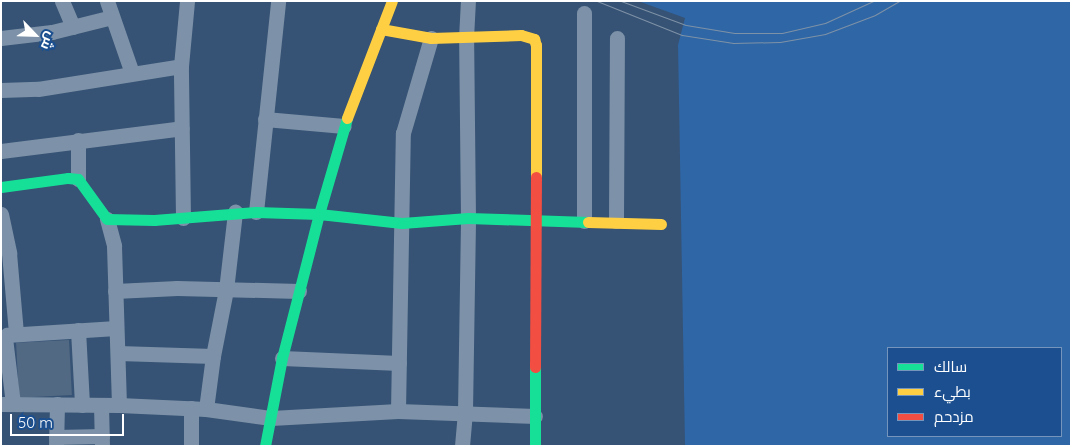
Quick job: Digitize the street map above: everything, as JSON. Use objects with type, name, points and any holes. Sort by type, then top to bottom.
[{"type":"street","points":[[62,1],[73,27]]},
{"type":"street","points":[[107,1],[132,73]]},
{"type":"street","points":[[183,218],[181,66],[187,1]]},
{"type":"street","points":[[256,212],[278,1]]},
{"type":"street","points":[[264,446],[282,358],[344,126],[392,1]]},
{"type":"street","points":[[462,446],[465,412],[468,218],[466,38],[468,1]]},
{"type":"street","points":[[584,13],[584,221]]},
{"type":"street","points":[[1,38],[52,32],[112,17]]},
{"type":"street","points":[[381,29],[431,38],[521,35],[534,39],[536,45],[535,446]]},
{"type":"street","points":[[398,411],[403,133],[431,38]]},
{"type":"street","points":[[616,221],[617,38]]},
{"type":"street","points":[[1,90],[38,88],[181,66]]},
{"type":"street","points":[[265,119],[344,126]]},
{"type":"street","points":[[1,151],[182,128]]},
{"type":"street","points":[[78,140],[78,180],[107,219],[114,246],[119,405]]},
{"type":"street","points":[[1,187],[68,178],[78,180]]},
{"type":"street","points":[[107,219],[154,220],[235,212],[256,212],[319,214],[402,223],[468,218],[535,222],[616,221],[661,224]]},
{"type":"street","points":[[191,446],[213,356],[226,290],[235,212]]},
{"type":"street","points":[[1,214],[9,254],[16,333]]},
{"type":"street","points":[[115,291],[177,288],[299,291]]},
{"type":"street","points":[[116,328],[7,335],[5,338],[7,404],[199,408],[270,418],[398,411],[535,416]]},
{"type":"street","points":[[78,330],[82,405]]},
{"type":"street","points":[[118,353],[213,356]]},
{"type":"street","points":[[282,358],[399,363]]},
{"type":"street","points":[[57,404],[56,442],[102,441],[101,405]]},
{"type":"shaded area","points":[[638,1],[1071,1],[1071,446],[685,446],[678,45],[685,18]]},
{"type":"building","points":[[69,340],[72,395],[19,398],[16,343]]},
{"type":"tram line","points":[[597,1],[682,35],[733,43],[780,42],[825,34],[875,15],[899,1]]},
{"type":"tram line","points":[[621,1],[686,25],[734,33],[782,33],[825,23],[873,1]]},
{"type":"traffic: fast","points":[[265,446],[282,358],[319,214],[347,118]]},
{"type":"traffic: fast","points":[[1,187],[68,178],[78,179],[107,219],[154,220],[256,212],[319,214],[402,223],[468,218],[588,222]]},
{"type":"traffic: fast","points":[[535,367],[535,446]]},
{"type":"traffic: slow","points":[[347,118],[392,1]]},
{"type":"traffic: slow","points":[[381,29],[431,38],[521,35],[534,39],[536,45],[536,177]]},
{"type":"traffic: slow","points":[[588,222],[661,224]]},
{"type":"traffic: jam","points":[[535,367],[536,177]]}]
